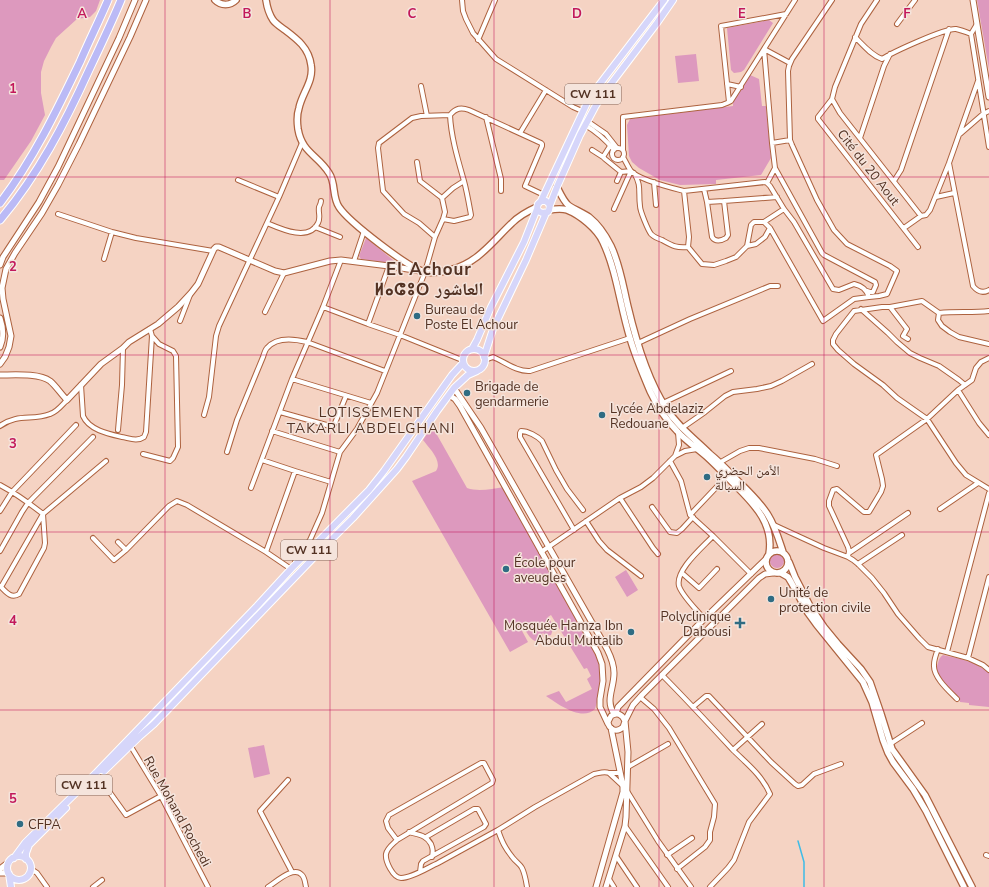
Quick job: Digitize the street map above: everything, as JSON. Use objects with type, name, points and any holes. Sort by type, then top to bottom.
[{"type":"highway","points":[[0,203],[32,156],[59,106],[108,0]]},
{"type":"highway","points":[[0,220],[31,178],[56,138],[121,0]]},
{"type":"main road","points":[[215,0],[218,3],[226,4],[236,0]]},
{"type":"main road","points":[[266,0],[268,9],[274,20],[301,42],[312,65],[310,82],[297,115],[298,130],[302,143],[324,166],[331,176],[339,207],[364,231],[408,264],[425,272],[436,272],[463,266],[473,260],[488,248],[513,222],[526,212],[537,208]]},
{"type":"main road","name":"CW 111","points":[[543,198],[582,111],[596,89],[664,0]]},
{"type":"main road","points":[[26,859],[27,850],[32,842],[130,745],[154,724],[314,556],[353,518],[406,458],[454,388],[468,375],[481,369],[484,365],[493,329],[526,260],[586,123],[601,97],[674,0]]},
{"type":"main road","points":[[557,187],[561,196],[569,206],[580,211],[598,225],[615,254],[631,321],[648,373],[657,393],[680,430],[697,449],[727,476],[751,501],[763,518],[769,537],[770,546],[766,562],[768,569],[773,573],[781,573],[788,577],[808,613],[863,682],[870,698],[888,753],[926,811],[964,887]]},
{"type":"main road","points":[[477,371],[474,372],[466,369],[462,361],[464,354],[472,349],[477,340],[491,307],[524,242],[539,202],[543,198],[546,201],[548,209]]},
{"type":"main road","points":[[537,208],[541,213],[548,209],[566,210],[573,213],[580,217],[599,235],[603,241],[612,268],[630,338],[651,393],[660,411],[668,422],[720,463],[759,502],[769,516],[783,552],[787,556],[795,577],[810,606],[829,633],[870,682],[882,714],[892,749],[925,795],[972,887]]},
{"type":"main road","points":[[472,349],[480,351],[485,359]]},
{"type":"main road","name":"CW 111","points":[[11,860],[25,843],[90,779],[257,606],[290,569],[369,490],[462,361]]},
{"type":"main road","points":[[768,557],[775,551],[783,552]]},
{"type":"main road","points":[[781,573],[787,568],[789,562]]},
{"type":"main road","points":[[11,887],[7,869],[11,860],[22,857],[30,863],[31,869],[20,887]]},
{"type":"main road","points":[[8,873],[15,879],[23,880]]},
{"type":"street","points":[[0,265],[3,257],[39,202],[58,167],[120,38],[135,0]]},
{"type":"street","points":[[0,364],[7,352],[11,336],[2,288],[6,269],[42,213],[79,144],[146,0]]},
{"type":"street","points":[[462,0],[463,11],[473,33],[496,58],[573,107],[582,111]]},
{"type":"street","points":[[478,40],[495,0]]},
{"type":"street","points":[[688,247],[679,248],[672,246],[652,234],[645,222],[640,207],[640,186],[638,180],[623,157],[623,117],[722,105],[729,102],[734,98],[795,0]]},
{"type":"street","points":[[764,222],[770,228],[823,321],[854,299],[887,294],[897,271],[847,244],[834,230],[817,200],[790,140],[788,71],[790,63],[832,0]]},
{"type":"street","name":"Cité du 20 Aout","points":[[877,0],[860,24],[832,99],[818,118],[918,247]]},
{"type":"street","points":[[897,24],[914,0]]},
{"type":"street","points":[[973,0],[989,97]]},
{"type":"street","points":[[729,102],[721,26],[786,14]]},
{"type":"street","points":[[977,24],[971,34],[989,147]]},
{"type":"street","points":[[855,36],[872,54],[882,59],[940,32],[956,29],[971,34]]},
{"type":"street","name":"Cité du 20 Aout","points":[[894,181],[901,170],[949,30]]},
{"type":"street","points":[[764,49],[790,63]]},
{"type":"street","points":[[764,49],[775,168],[822,253],[875,282],[876,285],[873,292],[867,291],[860,285],[854,284],[840,290],[834,289],[794,222],[768,183]]},
{"type":"street","points":[[860,138],[884,66],[890,54]]},
{"type":"street","points":[[904,228],[926,215],[930,210],[978,81]]},
{"type":"street","points":[[727,84],[741,87]]},
{"type":"street","points":[[421,86],[427,116]]},
{"type":"street","points":[[520,133],[546,90]]},
{"type":"street","name":"Cité du 20 Aout","points":[[832,99],[840,113],[922,216]]},
{"type":"street","points":[[435,237],[419,223],[404,214],[384,191],[378,148],[379,143],[412,118],[450,115],[456,109],[463,108],[486,117],[542,144],[525,186],[543,198]]},
{"type":"street","points":[[959,134],[983,114],[989,111]]},
{"type":"street","points":[[443,219],[454,221],[471,216],[450,115]]},
{"type":"street","points":[[486,117],[501,178],[502,191]]},
{"type":"street","points":[[586,123],[604,138],[610,146],[615,149],[620,148],[623,150]]},
{"type":"street","points":[[586,123],[606,134],[615,149]]},
{"type":"street","points":[[772,143],[790,140]]},
{"type":"street","points":[[204,415],[209,398],[216,336],[219,326],[279,197],[302,143]]},
{"type":"street","points":[[603,157],[610,146]]},
{"type":"street","points":[[615,149],[612,153],[613,157],[616,159],[623,157]]},
{"type":"street","points":[[592,150],[621,172],[632,172],[654,182],[684,191],[765,182],[768,183]]},
{"type":"street","points":[[93,538],[114,560],[126,550],[169,506],[177,501],[187,505],[266,552],[290,569],[310,540],[318,523],[340,452],[357,429],[377,393],[425,272],[435,237],[443,219],[445,212],[442,198],[420,181],[417,162]]},
{"type":"street","points":[[948,163],[973,286],[981,292],[987,292],[989,290]]},
{"type":"street","points":[[768,183],[775,168]]},
{"type":"street","points":[[617,181],[621,172]]},
{"type":"street","points":[[614,209],[632,172]]},
{"type":"street","points":[[238,180],[279,197]]},
{"type":"street","points":[[442,198],[464,181]]},
{"type":"street","points":[[654,182],[656,205]]},
{"type":"street","points":[[704,189],[712,237],[718,241],[726,238],[728,235],[724,201]]},
{"type":"street","points":[[684,191],[689,237],[688,247],[702,264],[714,265],[736,257],[747,246],[756,244],[765,237],[770,228]]},
{"type":"street","points":[[936,197],[954,194]]},
{"type":"street","points":[[707,202],[777,197]]},
{"type":"street","points":[[267,223],[290,232],[304,232],[315,227],[319,220],[319,207],[321,201]]},
{"type":"street","points":[[747,246],[751,224],[754,222],[764,222],[784,209]]},
{"type":"street","points":[[58,214],[112,232],[136,238],[213,252]]},
{"type":"street","points":[[315,227],[340,237]]},
{"type":"street","points":[[354,261],[364,231]]},
{"type":"street","points":[[104,259],[112,232]]},
{"type":"street","points":[[0,426],[10,420],[50,414],[58,409],[101,364],[129,342],[168,316],[191,293],[198,284],[215,247],[219,247],[274,271],[284,272],[330,261],[341,260],[425,272]]},
{"type":"street","points":[[251,488],[307,342],[323,307],[341,260]]},
{"type":"street","points":[[368,324],[389,266]]},
{"type":"street","points":[[265,312],[284,272]]},
{"type":"street","points":[[638,343],[690,319],[770,286],[778,286]]},
{"type":"street","points":[[867,291],[869,297]]},
{"type":"street","points":[[180,321],[191,293]]},
{"type":"street","points":[[989,311],[939,313],[922,301],[890,307],[854,310],[833,340],[833,344],[838,350],[854,364],[883,385],[897,398],[927,419],[956,463],[966,475],[989,489]]},
{"type":"street","points":[[323,307],[400,335],[462,361]]},
{"type":"street","points":[[890,307],[907,329],[903,336],[908,339]]},
{"type":"street","points":[[861,310],[910,353],[939,366],[965,385]]},
{"type":"street","points":[[939,313],[938,320],[942,326],[950,332],[959,337],[989,344]]},
{"type":"street","points":[[0,318],[3,336],[0,347]]},
{"type":"street","points":[[81,385],[83,416],[85,420],[94,427],[112,435],[138,440],[142,439],[146,432],[152,336],[150,329]]},
{"type":"street","points":[[143,454],[170,461],[178,447],[176,356],[173,351],[160,344],[152,336]]},
{"type":"street","points":[[485,359],[493,358],[513,368],[530,371],[630,338]]},
{"type":"street","points":[[227,452],[237,420],[266,348],[273,343],[283,340],[307,342],[385,371]]},
{"type":"street","points":[[118,430],[123,348]]},
{"type":"street","points":[[848,555],[848,547],[829,506],[832,490],[837,489],[864,512],[869,512],[883,486],[876,456],[927,419],[958,390],[972,380],[976,368],[981,362],[989,358]]},
{"type":"street","points":[[675,456],[679,445],[680,430],[725,396],[732,392],[771,386],[812,364]]},
{"type":"street","points":[[663,403],[731,371]]},
{"type":"street","points":[[0,375],[39,376],[45,378],[67,400]]},
{"type":"street","points":[[292,380],[371,403]]},
{"type":"street","points":[[454,388],[481,428],[612,660],[614,673],[610,700],[611,710],[615,714],[621,715],[625,721],[628,767],[625,826],[606,887]]},
{"type":"street","points":[[958,390],[989,435]]},
{"type":"street","points":[[449,395],[455,399],[460,406],[598,653],[602,664],[603,681],[600,707],[609,726],[623,786],[623,792],[596,887]]},
{"type":"street","points":[[280,412],[330,426],[335,423],[346,396]]},
{"type":"street","points":[[0,511],[12,492],[76,425]]},
{"type":"street","points":[[272,431],[340,452]]},
{"type":"street","points":[[574,530],[520,437],[521,431],[527,431],[542,441],[567,489],[583,510]]},
{"type":"street","points":[[0,551],[28,503],[93,437]]},
{"type":"street","points":[[720,463],[740,451],[749,448],[759,448],[815,459],[837,466]]},
{"type":"street","points":[[541,552],[620,498],[653,478],[675,456],[686,450],[697,449]]},
{"type":"street","points":[[262,460],[331,482]]},
{"type":"street","points":[[0,485],[42,514],[45,546],[17,596],[8,594],[0,587],[42,514],[106,461]]},
{"type":"street","points":[[670,461],[681,481],[692,516],[751,574]]},
{"type":"street","points":[[266,552],[295,471]]},
{"type":"street","points":[[652,507],[670,532],[677,533],[727,476]]},
{"type":"street","points":[[940,509],[978,483]]},
{"type":"street","points":[[947,652],[989,493]]},
{"type":"street","points":[[620,498],[658,554]]},
{"type":"street","points":[[848,555],[908,513]]},
{"type":"street","points":[[586,521],[599,541],[607,550],[641,576]]},
{"type":"street","points":[[773,525],[824,548],[848,555],[872,578],[898,614],[928,646],[968,658],[989,670]]},
{"type":"street","points":[[858,564],[902,535]]},
{"type":"street","points":[[704,618],[688,601],[679,587],[679,580],[685,566],[713,536]]},
{"type":"street","points":[[118,542],[126,550]]},
{"type":"street","points":[[609,726],[609,719],[615,714],[618,707],[704,618],[768,557]]},
{"type":"street","points":[[682,573],[699,588],[717,569]]},
{"type":"street","points":[[609,726],[615,730],[619,730],[623,727],[633,705],[640,697],[759,578],[765,574],[773,573]]},
{"type":"street","points":[[968,658],[989,577]]},
{"type":"street","points":[[938,649],[934,666],[935,672],[944,686],[957,699]]},
{"type":"street","points":[[662,675],[761,779],[770,794],[750,822],[734,860],[710,887]]},
{"type":"street","points":[[693,707],[706,696],[709,696],[771,762],[798,786],[802,785],[817,772],[841,764]]},
{"type":"street","points":[[640,697],[654,709],[669,728],[715,804],[715,813],[710,832],[710,840],[705,847],[677,869]]},
{"type":"street","points":[[890,744],[922,722]]},
{"type":"street","points":[[733,750],[762,724]]},
{"type":"street","points":[[628,767],[668,744]]},
{"type":"street","name":"Rue Mohand Rochedi","points":[[130,745],[161,796],[208,887]]},
{"type":"street","points":[[397,840],[388,828],[386,821],[388,815],[481,763],[484,763],[493,780],[492,782],[409,832],[388,848],[386,860],[394,875],[402,878],[420,872],[498,830],[535,807],[594,774],[601,772],[620,772]]},
{"type":"street","points":[[609,773],[623,786]]},
{"type":"street","points":[[98,776],[126,815],[161,796]]},
{"type":"street","points":[[288,780],[260,811],[292,872]]},
{"type":"street","points":[[627,791],[667,855],[691,887]]},
{"type":"street","points":[[420,872],[421,864],[423,862],[484,827],[486,824],[478,810],[474,809],[426,837]]},
{"type":"street","points":[[625,826],[668,887]]},
{"type":"street","points":[[498,830],[507,851],[521,866],[527,887]]},
{"type":"street","points":[[409,832],[426,837],[434,851],[432,857]]},
{"type":"street","points":[[667,855],[692,838]]},
{"type":"street","points":[[616,856],[637,887]]},
{"type":"street","points":[[0,869],[11,860]]},
{"type":"street","points":[[31,869],[37,873],[47,887]]},
{"type":"street","points":[[268,887],[292,872],[297,871],[301,873],[306,887]]},
{"type":"street","points":[[0,873],[8,873]]},
{"type":"street","points":[[609,878],[614,887]]},
{"type":"street","points":[[93,887],[102,880]]},
{"type":"shaded area","points":[[0,0],[100,0],[96,11],[90,17],[77,19],[56,38],[51,47],[44,61],[41,72],[41,93],[45,115],[31,141],[4,180],[0,180]]},
{"type":"shaded area","points":[[977,0],[989,0],[989,69]]},
{"type":"shaded area","points":[[769,20],[773,23],[744,70],[734,73],[731,70],[727,28]]},
{"type":"shaded area","points":[[696,54],[699,81],[678,83],[675,56]]},
{"type":"shaded area","points":[[750,75],[759,79],[762,106],[766,106],[771,158],[761,175],[716,180],[716,184],[680,185],[660,180],[639,168],[632,162],[629,156],[627,125],[630,119],[733,106],[733,102]]},
{"type":"shaded area","points":[[366,238],[398,264],[361,259],[359,256]]},
{"type":"shaded area","name":"École pour aveugles","points":[[432,426],[467,488],[480,490],[504,487],[595,650],[600,664],[602,685],[595,709],[590,713],[577,713],[546,696],[559,691],[566,702],[592,689],[587,679],[591,676],[587,668],[584,669],[551,615],[548,617],[552,626],[551,635],[546,636],[543,633],[543,640],[536,641],[529,636],[524,628],[521,629],[528,642],[510,652],[412,481],[436,471],[438,467],[437,459],[423,440]]},
{"type":"shaded area","points":[[777,554],[782,556],[784,561],[782,566],[777,568],[772,566],[770,561],[772,556]]},
{"type":"shaded area","points":[[626,570],[638,590],[627,597],[615,577]]},
{"type":"shaded area","points":[[943,655],[973,663],[989,673],[989,707],[969,705],[969,703],[960,702],[960,699],[943,683],[937,668],[940,657]]},
{"type":"shaded area","points":[[264,745],[270,774],[254,778],[248,748]]},
{"type":"waterway","points":[[798,841],[804,862],[804,887]]},
{"type":"place","name":"Bureau de Poste El Achour","points":[[417,316]]},
{"type":"place","name":"Brigade de gendarmerie","points":[[467,393]]},
{"type":"place","name":"Lycée Abdelaziz Redouane","points":[[602,415]]},
{"type":"place","name":"الأمن الحضري السبالة","points":[[707,477]]},
{"type":"place","name":"École pour aveugles","points":[[506,569]]},
{"type":"place","name":"Unité de protection civile","points":[[771,599]]},
{"type":"place","name":"Polyclinique Dabousi","points":[[740,623]]},
{"type":"place","name":"Mosquée Hamza Ibn Abdul Muttalib","points":[[631,632]]},
{"type":"place","name":"CFPA","points":[[20,824]]},
{"type":"district","name":"El Achour ⵍⴰⵛⵓⵔ العاشور","points":[[429,279]]},
{"type":"district","name":"LOTISSEMENT TAKARLI ABDELGHANI","points":[[371,420]]}]
